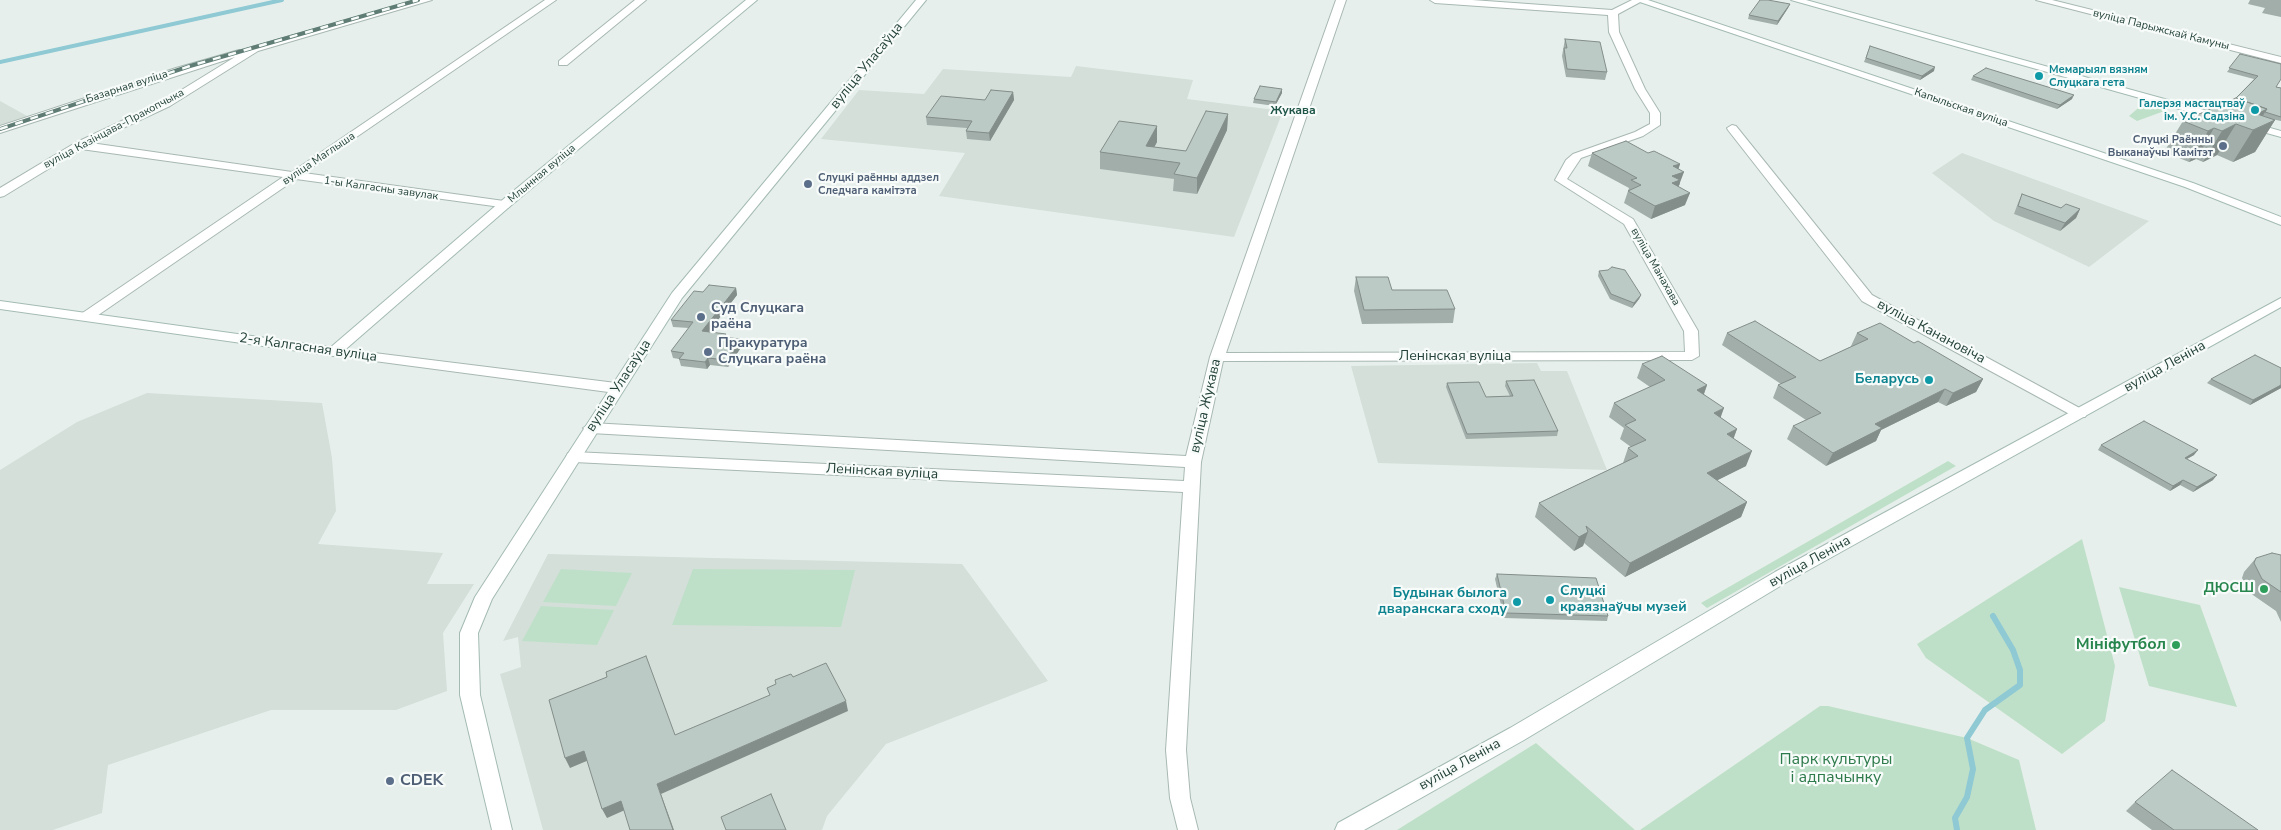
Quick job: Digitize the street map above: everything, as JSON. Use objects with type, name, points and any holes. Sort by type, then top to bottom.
[{"type":"street","name":"вуліца Казінцава-Пракопчыка","points":[[0,193],[79,145],[166,104],[255,49],[427,0]]},
{"type":"street","name":"вуліца Маглыша","points":[[86,317],[551,0]]},
{"type":"street","points":[[563,63],[641,0]]},
{"type":"street","name":"Млынная вуліца","points":[[334,352],[504,206],[752,0]]},
{"type":"street","name":"вуліца Уласаўца","points":[[502,830],[470,695],[469,633],[484,597],[616,388],[677,296],[921,0]]},
{"type":"street","name":"вуліца Жукава","points":[[1188,830],[1180,798],[1176,750],[1190,487],[1193,462],[1217,357],[1341,0]]},
{"type":"street","points":[[1435,0],[1613,13],[1639,0]]},
{"type":"street","name":"Капыльская вуліца","points":[[1639,0],[2189,185],[2281,221]]},
{"type":"street","points":[[1797,0],[2281,134]]},
{"type":"street","name":"вуліца Парыжскай Камуны","points":[[2041,0],[2281,60]]},
{"type":"street","name":"вуліца Манахава","points":[[1613,13],[1614,32],[1618,45],[1655,114],[1655,124],[1639,134],[1576,156],[1561,180],[1629,222],[1691,331],[1692,356]]},
{"type":"street","name":"Базарная вуліца","points":[[0,130],[180,70],[255,49]]},
{"type":"street","name":"вуліца Канановіча","points":[[1732,128],[1867,298],[2080,414]]},
{"type":"street","name":"1-ы Калгасны завулак","points":[[79,145],[504,206]]},
{"type":"street","name":"вуліца Леніна","points":[[1345,830],[1517,734],[1781,577],[2281,302]]},
{"type":"street","name":"2-я Калгасная вуліца","points":[[0,305],[334,352],[616,388]]},
{"type":"street","name":"Ленінская вуліца","points":[[1217,357],[1692,356]]},
{"type":"street","name":"Ленінская вуліца","points":[[592,428],[1193,462]]},
{"type":"street","name":"Ленінская вуліца","points":[[574,456],[1190,487]]},
{"type":"shaded area","points":[[1076,66],[1193,80],[1187,99],[1283,111],[1234,237],[939,196],[965,153],[821,139],[859,90],[924,94],[943,69],[1071,77]]},
{"type":"shaded area","points":[[0,101],[29,117],[0,127]]},
{"type":"shaded area","points":[[1962,153],[2149,221],[2089,267],[1994,221],[1932,173]]},
{"type":"shaded area","points":[[1537,363],[1541,371],[1567,371],[1607,470],[1378,463],[1351,366]]},
{"type":"shaded area","points":[[147,393],[322,403],[332,458],[336,511],[318,544],[443,553],[427,584],[474,584],[443,633],[447,691],[396,710],[271,710],[108,765],[102,813],[53,830],[0,830],[0,470],[77,422]]},
{"type":"shaded area","points":[[548,554],[962,564],[1048,681],[886,744],[827,816],[822,830],[543,830],[500,674],[521,667],[518,637],[503,641]]},
{"type":"green space","points":[[2143,104],[2167,110],[2137,121],[2129,116]]},
{"type":"green space","points":[[1948,461],[1956,466],[1707,608],[1701,603]]},
{"type":"green space","points":[[2082,539],[2115,666],[2105,721],[2062,754],[1926,658],[1917,644]]},
{"type":"green space","points":[[561,569],[632,573],[616,606],[543,602]]},
{"type":"green space","points":[[693,569],[855,570],[841,627],[672,625]]},
{"type":"green space","name":"Мініфутбол","points":[[2119,587],[2200,605],[2237,707],[2149,686]]},
{"type":"green space","points":[[541,606],[614,610],[597,645],[522,641]]},
{"type":"green space","name":"Парк культуры і адпачынку","points":[[1820,706],[1828,706],[1967,738],[2019,760],[2036,830],[1640,830]]},
{"type":"green space","points":[[1536,743],[1635,830],[1397,830]]},
{"type":"building","points":[[1760,0],[1790,4],[1778,21],[1749,15]]},
{"type":"building","points":[[1565,39],[1600,42],[1607,72],[1567,69],[1564,48],[1567,48]]},
{"type":"building","points":[[1870,46],[1935,67],[1922,76],[1866,58]]},
{"type":"building","points":[[2240,54],[2281,64],[2281,79],[2276,87],[2281,88],[2281,117],[2265,112],[2267,109],[2236,98],[2258,76],[2229,68]]},
{"type":"building","points":[[1986,68],[2074,95],[2060,105],[1973,76]]},
{"type":"building","points":[[1260,86],[1282,89],[1276,102],[1254,99]]},
{"type":"building","points":[[991,90],[1013,92],[989,133],[966,131],[972,121],[926,117],[941,96],[985,100]]},
{"type":"building","points":[[2236,98],[2267,109],[2257,114],[2275,120],[2253,130],[2236,124],[2222,131],[2214,128],[2208,131],[2183,121]]},
{"type":"building","points":[[1206,111],[1228,114],[1197,178],[1174,174],[1180,163],[1100,152],[1119,121],[1157,126],[1146,146],[1186,151]]},
{"type":"building","points":[[1626,141],[1648,153],[1654,151],[1680,164],[1673,166],[1684,172],[1672,176],[1680,180],[1672,183],[1690,193],[1655,206],[1628,191],[1641,185],[1631,180],[1637,178],[1592,153]]},
{"type":"building","points":[[2022,194],[2061,208],[2066,204],[2080,209],[2065,223],[2018,206]]},
{"type":"building","points":[[1612,267],[1625,270],[1641,295],[1634,303],[1611,294],[1599,271],[1608,270]]},
{"type":"building","points":[[1356,277],[1388,277],[1392,290],[1447,290],[1455,309],[1364,310]]},
{"type":"building","points":[[709,285],[736,288],[702,331],[726,334],[723,337],[740,339],[726,360],[708,358],[705,362],[679,359],[684,353],[671,351],[693,322],[671,320],[694,291],[703,292]]},
{"type":"building","points":[[1755,321],[1820,361],[1868,339],[1857,333],[1880,323],[1914,343],[1918,341],[1983,379],[1953,393],[1945,389],[1875,424],[1882,428],[1833,453],[1793,426],[1821,413],[1778,385],[1796,377],[1727,333]]},
{"type":"building","points":[[2255,355],[2281,368],[2281,385],[2253,400],[2211,379]]},
{"type":"building","points":[[1662,356],[1707,385],[1697,390],[1724,408],[1714,413],[1737,429],[1727,434],[1752,451],[1707,473],[1747,502],[1630,563],[1586,526],[1588,532],[1579,537],[1539,503],[1638,456],[1628,448],[1646,440],[1625,425],[1636,420],[1614,403],[1665,380],[1642,364]]},
{"type":"building","points":[[1534,380],[1558,431],[1467,434],[1447,383],[1479,382],[1486,397],[1513,396],[1506,381]]},
{"type":"building","points":[[2144,421],[2198,450],[2185,458],[2217,475],[2197,487],[2183,480],[2173,486],[2101,445]]},
{"type":"building","points":[[2272,553],[2281,555],[2281,592],[2262,579],[2254,563],[2256,558]]},
{"type":"building","name":"Слуцкі краязнаўчы музей","points":[[1497,574],[1596,578],[1608,616],[1506,613]]},
{"type":"building","points":[[646,656],[675,735],[770,695],[767,688],[776,684],[775,680],[791,674],[793,677],[826,663],[846,701],[657,784],[673,830],[630,830],[621,801],[602,809],[584,751],[565,758],[549,700],[607,677],[606,672]]},
{"type":"building","points":[[2172,770],[2258,830],[2174,830],[2135,802]]},
{"type":"building","points":[[771,794],[786,830],[726,830],[721,817]]},
{"type":"waterway","points":[[0,62],[282,0]]},
{"type":"waterway","points":[[1957,830],[1955,818],[1967,797],[1973,769],[1967,738],[1985,710],[2020,685],[2020,670],[2013,650],[1993,616]]},
{"type":"railway","points":[[0,129],[190,66],[418,0]]},
{"type":"place","name":"Мемарыял вязням Слуцкага гета","points":[[2039,76]]},
{"type":"place","name":"Галерэя мастацтваў ім. У.С. Садзіна","points":[[2255,110]]},
{"type":"place","name":"Слуцкі Раённы Выканаўчы Камітэт","points":[[2223,146]]},
{"type":"place","name":"Слуцкі раённы аддзел Следчага камітэта","points":[[808,184]]},
{"type":"place","name":"Суд Слуцкага раёна","points":[[701,317]]},
{"type":"place","name":"Пракуратура Слуцкага раёна","points":[[708,352]]},
{"type":"place","name":"Беларусь","points":[[1929,380]]},
{"type":"place","name":"ДЮСШ","points":[[2264,589]]},
{"type":"place","name":"Слуцкі краязнаўчы музей","points":[[1550,600]]},
{"type":"place","name":"Будынак былога дваранскага сходу","points":[[1517,602]]},
{"type":"place","name":"Мініфутбол","points":[[2176,645]]},
{"type":"place","name":"CDEK","points":[[390,781]]},
{"type":"district","name":"Жукава","points":[[1293,111]]}]
